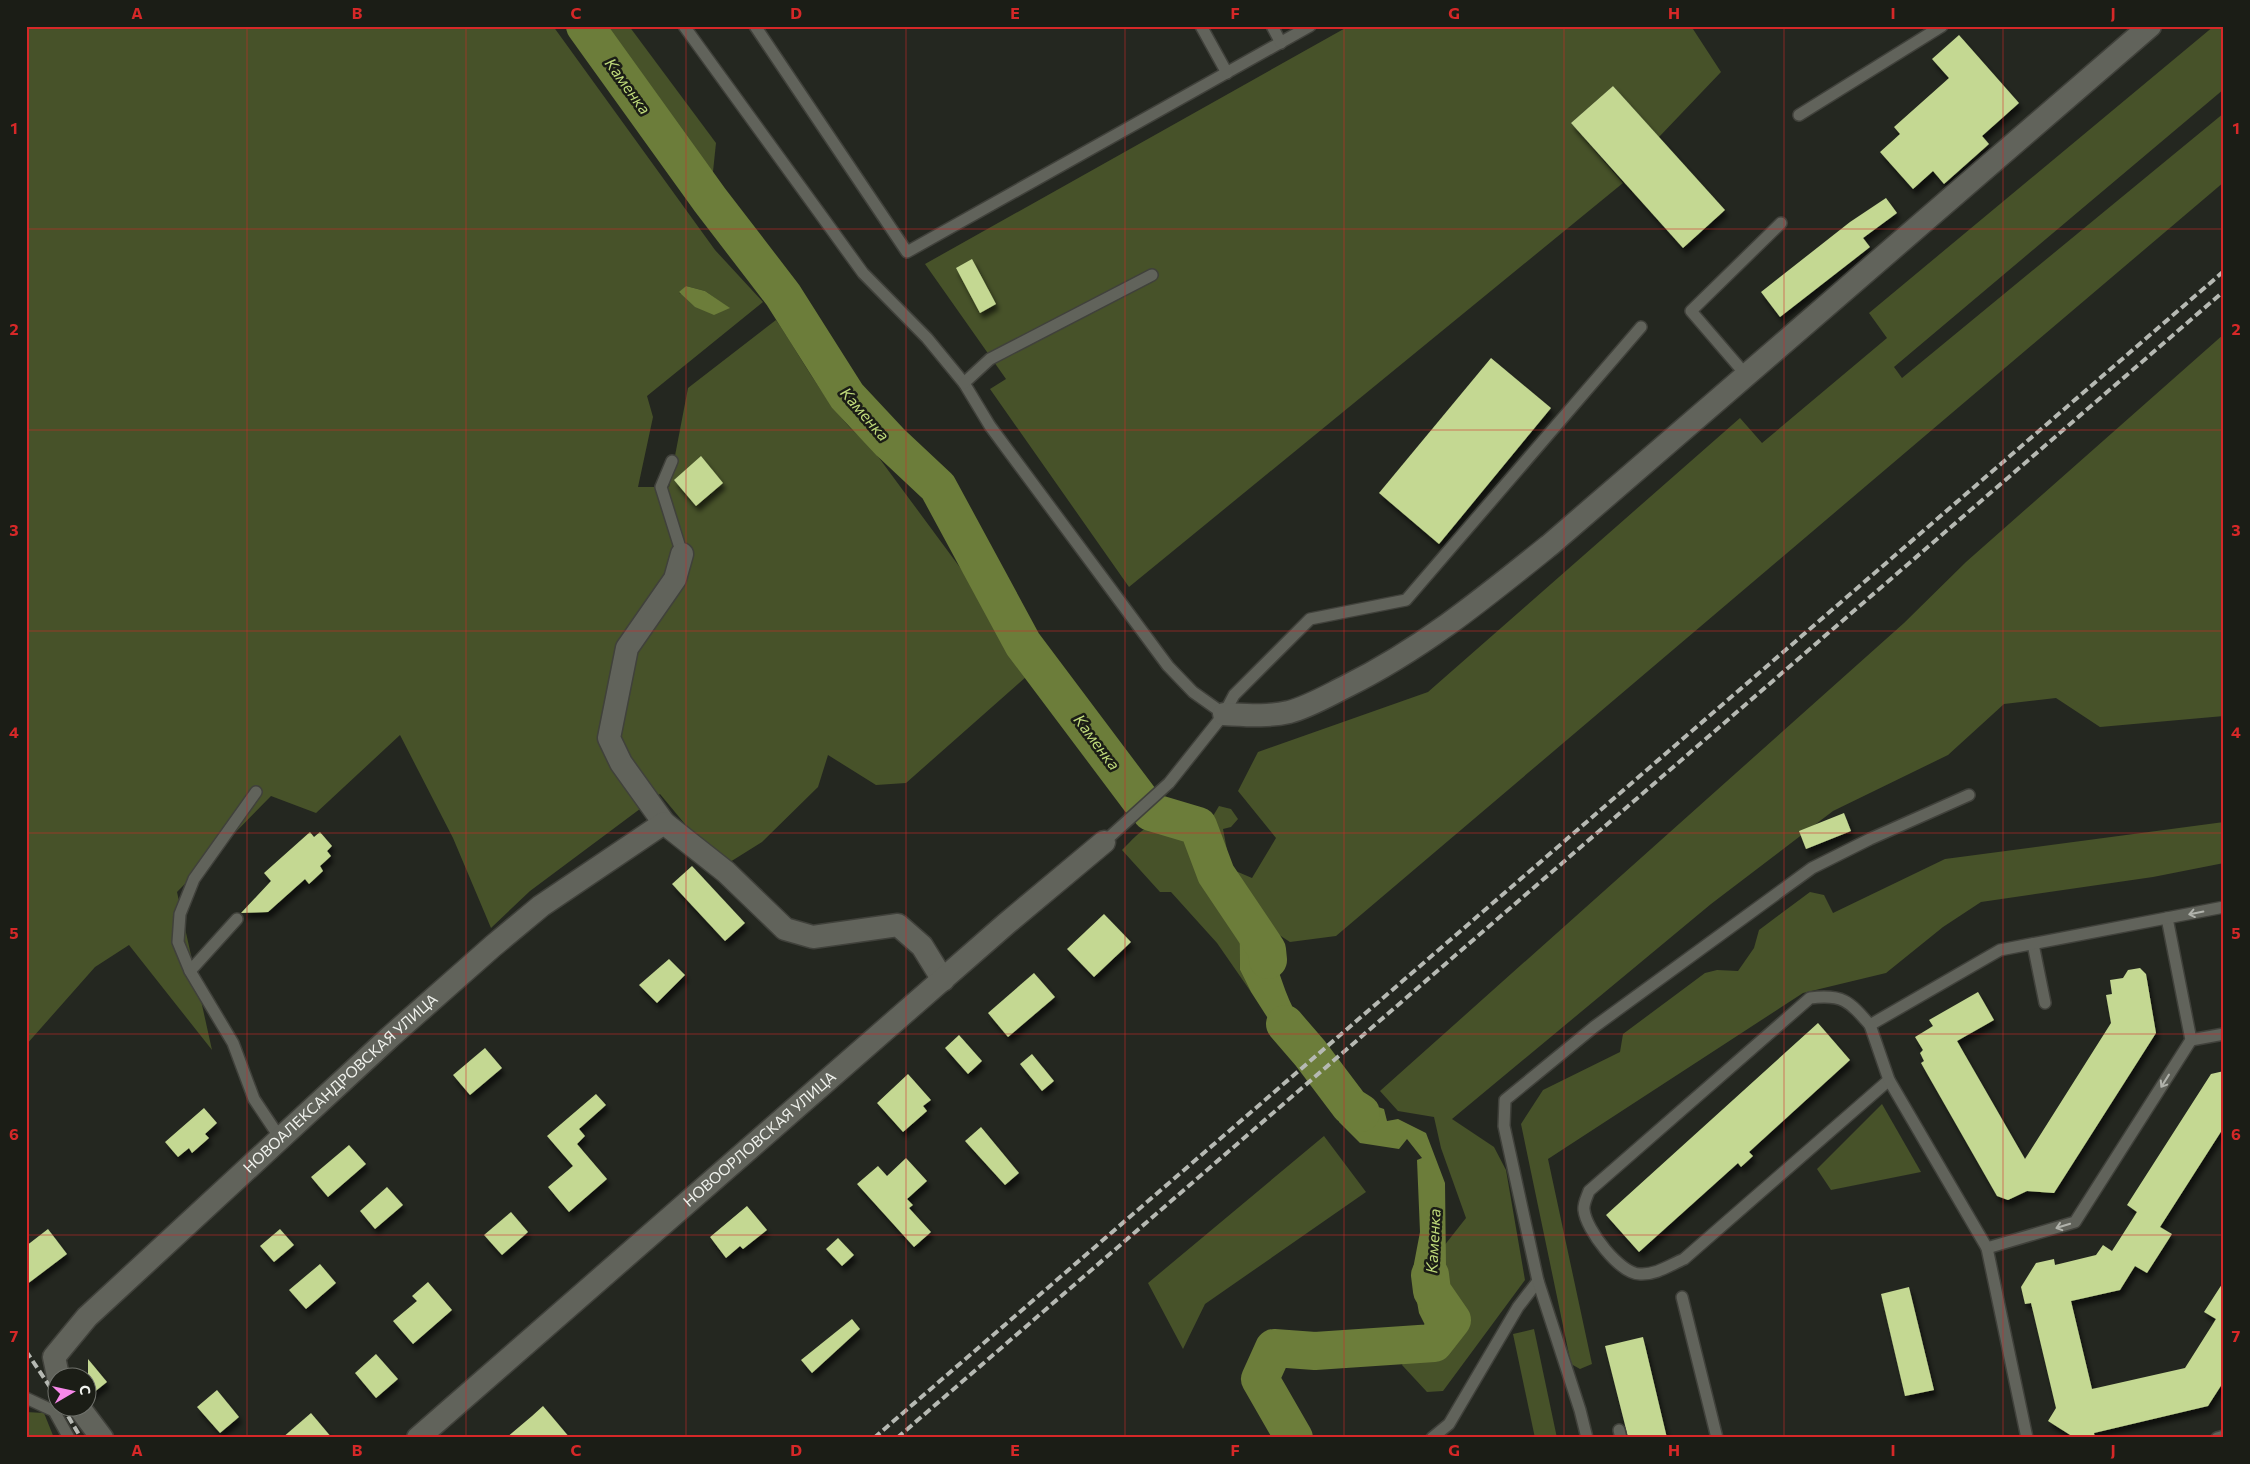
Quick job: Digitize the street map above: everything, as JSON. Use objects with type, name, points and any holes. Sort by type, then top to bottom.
[{"type":"street","points":[[1224,714],[1262,716],[1297,708],[1389,664],[1457,620],[1551,544],[2150,26]]},
{"type":"street","points":[[609,738],[627,648]]},
{"type":"street","points":[[664,823],[726,872],[786,930],[813,938],[898,925],[922,946],[943,980]]},
{"type":"street","name":"НОВОАЛЕКСАНДРОВСКАЯ УЛИЦА","points":[[56,1366],[54,1357],[86,1317],[390,1037],[541,906],[664,823]]},
{"type":"street","name":"НОВООРЛОВСКАЯ УЛИЦА","points":[[418,1438],[1104,842]]},
{"type":"street","points":[[86,1416],[102,1438]]},
{"type":"lane","points":[[684,26],[863,273],[927,338],[964,383],[990,426],[1168,666],[1193,692],[1224,714]]},
{"type":"lane","points":[[755,26],[907,252],[1310,26]]},
{"type":"lane","points":[[1201,26],[1228,73]]},
{"type":"lane","points":[[1272,26],[1281,43]]},
{"type":"lane","points":[[1799,115],[1942,26]]},
{"type":"lane","points":[[1746,375],[1691,310],[1781,223]]},
{"type":"lane","points":[[964,383],[990,359],[1152,275]]},
{"type":"lane","points":[[1104,842],[1169,783],[1224,714],[1234,695],[1310,619],[1406,600],[1641,327]]},
{"type":"lane","points":[[627,648],[675,579],[682,554],[661,487],[672,461]]},
{"type":"lane","points":[[609,738],[621,762],[664,823]]},
{"type":"lane","points":[[256,792],[194,879],[180,914],[178,942],[190,971],[233,1043],[254,1099],[280,1138]]},
{"type":"lane","points":[[1587,1438],[1580,1410],[1538,1281],[1504,1126],[1505,1100],[1594,1027],[1812,868],[1870,839],[1969,794]]},
{"type":"lane","points":[[1870,1025],[2000,950],[2224,907]]},
{"type":"lane","points":[[1987,1248],[2076,1222],[2191,1040],[2167,918]]},
{"type":"lane","points":[[190,971],[237,919]]},
{"type":"lane","points":[[2033,944],[2045,1003]]},
{"type":"lane","points":[[1889,1080],[1684,1259],[1656,1273],[1639,1275],[1624,1270],[1588,1227],[1583,1208],[1589,1191],[1810,998],[1832,996],[1852,1005],[1870,1025],[1889,1080],[1987,1248],[2027,1438]]},
{"type":"lane","points":[[2191,1040],[2224,1034]]},
{"type":"lane","points":[[1432,1438],[1449,1424],[1518,1307],[1538,1281]]},
{"type":"lane","points":[[1682,1297],[1717,1438]]},
{"type":"lane","points":[[26,1398],[54,1411],[69,1438]]},
{"type":"lane","points":[[2217,1438],[2224,1436]]},
{"type":"shaded area","points":[[26,26],[553,26],[715,250],[763,302],[647,396],[653,417],[638,487],[669,487],[688,388],[776,320],[830,404],[843,420],[868,443],[1035,669],[906,783],[876,785],[828,755],[818,787],[762,842],[730,862],[694,835],[660,794],[530,891],[491,928],[453,838],[400,735],[316,813],[271,796],[177,892],[212,1050],[129,945],[95,967],[26,1045]],"holes":[[[686,286],[705,291],[729,308],[679,293]]]},
{"type":"shaded area","points":[[585,26],[629,26],[716,143],[710,200]]},
{"type":"shaded area","points":[[1349,26],[1691,26],[1721,72],[1659,137],[1613,86],[1571,123],[1623,183],[1129,587],[990,389],[1006,379],[925,264]]},
{"type":"shaded area","points":[[2214,26],[2224,26],[2224,89],[1894,367],[1902,378],[2224,113],[2224,182],[1336,936],[1290,942],[1267,927],[1251,912],[1239,914],[1240,970],[1251,992],[1217,943],[1171,892],[1160,892],[1122,850],[1146,828],[1152,825],[1159,823],[1176,824],[1191,805],[1205,809],[1213,816],[1219,806],[1231,809],[1238,819],[1231,827],[1223,829],[1227,850],[1224,866],[1252,878],[1276,838],[1238,791],[1258,752],[1428,692],[1740,418],[1762,443],[1887,338],[1869,313]]},
{"type":"shaded area","points":[[2224,334],[2224,716],[2100,727],[2056,698],[2004,704],[1948,755],[1833,811],[1711,904],[1452,1119],[1494,1147],[1506,1170],[1525,1280],[1443,1391],[1427,1392],[1402,1365],[1432,1311],[1436,1256],[1466,1218],[1441,1148],[1434,1117],[1398,1111],[1380,1091],[1904,623],[1966,562]]},
{"type":"shaded area","points":[[2224,822],[2224,863],[2153,877],[1981,902],[1943,927],[1886,973],[1803,993],[1548,1159],[1592,1364],[1580,1369],[1571,1364],[1521,1124],[1543,1090],[1620,1052],[1623,1034],[1705,973],[1717,970],[1738,971],[1754,948],[1759,930],[1810,892],[1824,895],[1833,913],[1945,859]]},
{"type":"shaded area","points":[[1882,1104],[1921,1172],[1831,1190],[1817,1169]]},
{"type":"shaded area","points":[[1324,1136],[1366,1192],[1205,1304],[1183,1349],[1148,1283]]},
{"type":"shaded area","points":[[1534,1329],[1557,1438],[1535,1438],[1513,1334]]},
{"type":"shaded area","points":[[26,1412],[44,1413],[54,1438],[26,1438]]},
{"type":"water","points":[[686,286],[705,291],[730,308],[714,315],[695,307],[679,292]]},
{"type":"water","points":[[1239,914],[1260,923],[1290,1001],[1322,1058],[1315,1067],[1299,1049],[1287,1048],[1251,992],[1240,970]]},
{"type":"water","points":[[1333,1071],[1346,1078],[1354,1096],[1364,1102],[1384,1109],[1387,1121],[1398,1119],[1426,1133],[1445,1183],[1446,1266],[1452,1320],[1434,1343],[1419,1313],[1412,1274],[1420,1232],[1417,1160],[1422,1158],[1407,1139],[1399,1149],[1360,1143],[1339,1122],[1334,1101],[1321,1090],[1318,1080]]},
{"type":"building","points":[[1959,35],[2019,103],[1982,136],[1989,144],[1944,184],[1933,171],[1913,189],[1880,152],[1900,134],[1894,127],[1949,78],[1932,59]]},
{"type":"building","points":[[1613,86],[1725,210],[1683,248],[1571,123]]},
{"type":"building","points":[[1886,198],[1897,213],[1863,238],[1870,247],[1780,317],[1761,292],[1850,222]]},
{"type":"building","points":[[972,259],[996,304],[980,313],[956,268]]},
{"type":"building","points":[[1491,358],[1551,408],[1439,544],[1379,493]]},
{"type":"building","points":[[701,456],[723,483],[696,506],[674,480]]},
{"type":"building","points":[[1844,813],[1851,831],[1806,849],[1799,831]]},
{"type":"building","points":[[310,832],[314,837],[320,832],[332,846],[327,851],[331,856],[320,866],[323,871],[309,884],[305,879],[268,912],[241,913],[271,881],[264,873]]},
{"type":"building","points":[[692,866],[745,923],[725,941],[672,884]]},
{"type":"building","points":[[1104,914],[1131,942],[1094,977],[1067,949]]},
{"type":"building","points":[[669,959],[685,975],[657,1003],[639,985]]},
{"type":"building","points":[[2140,968],[2146,974],[2156,1033],[2054,1193],[2027,1191],[2008,1200],[1997,1196],[1921,1063],[1924,1061],[1920,1053],[1923,1050],[1915,1037],[1933,1026],[1929,1020],[1978,992],[1994,1020],[1957,1041],[2025,1159],[2111,1023],[2106,995],[2112,994],[2110,980],[2123,978],[2128,970]]},
{"type":"building","points":[[1034,973],[1055,997],[1008,1037],[988,1013]]},
{"type":"building","points":[[1818,1023],[1850,1060],[1749,1152],[1753,1156],[1741,1167],[1738,1163],[1639,1252],[1606,1215]]},
{"type":"building","points":[[959,1035],[982,1061],[968,1074],[945,1048]]},
{"type":"building","points":[[485,1048],[502,1068],[470,1095],[453,1075]]},
{"type":"building","points":[[1032,1054],[1054,1081],[1042,1091],[1020,1064]]},
{"type":"building","points":[[2224,1071],[2224,1127],[2160,1227],[2172,1234],[2147,1273],[2135,1266],[2120,1290],[2071,1301],[2092,1389],[2185,1368],[2216,1319],[2204,1312],[2224,1281],[2224,1381],[2208,1406],[2094,1433],[2095,1438],[2075,1438],[2048,1421],[2056,1408],[2031,1303],[2025,1304],[2021,1287],[2036,1263],[2054,1259],[2055,1265],[2096,1255],[2103,1245],[2112,1251],[2137,1212],[2127,1205],[2211,1074]]},
{"type":"building","points":[[908,1074],[931,1100],[923,1106],[927,1111],[903,1132],[877,1103]]},
{"type":"building","points":[[596,1094],[606,1105],[579,1129],[585,1136],[577,1144],[607,1179],[569,1212],[548,1187],[573,1166],[547,1136]]},
{"type":"building","points":[[204,1108],[217,1123],[205,1134],[209,1138],[192,1153],[189,1148],[178,1157],[165,1142]]},
{"type":"building","points":[[981,1127],[1019,1173],[1005,1185],[965,1141]]},
{"type":"building","points":[[349,1145],[366,1164],[328,1197],[311,1177]]},
{"type":"building","points":[[906,1158],[927,1181],[907,1199],[913,1205],[909,1208],[931,1232],[914,1247],[857,1184],[878,1166],[887,1176]]},
{"type":"building","points":[[387,1187],[403,1205],[375,1229],[360,1211]]},
{"type":"building","points":[[747,1206],[767,1230],[743,1249],[740,1246],[726,1258],[710,1237]]},
{"type":"building","points":[[511,1212],[528,1232],[502,1255],[484,1235]]},
{"type":"building","points":[[48,1229],[67,1254],[26,1285],[26,1246]]},
{"type":"building","points":[[280,1229],[294,1245],[274,1262],[260,1246]]},
{"type":"building","points":[[838,1238],[854,1255],[842,1266],[826,1249]]},
{"type":"building","points":[[320,1264],[336,1283],[306,1309],[289,1290]]},
{"type":"building","points":[[428,1282],[452,1310],[413,1344],[393,1321],[417,1301],[412,1296]]},
{"type":"building","points":[[1909,1287],[1934,1390],[1905,1396],[1881,1294]]},
{"type":"building","points":[[852,1319],[860,1329],[812,1373],[801,1360]]},
{"type":"building","points":[[1643,1337],[1667,1438],[1628,1438],[1605,1346]]},
{"type":"building","points":[[376,1354],[398,1379],[376,1398],[355,1373]]},
{"type":"building","points":[[88,1359],[94,1366],[88,1366]]},
{"type":"building","points":[[98,1371],[107,1382],[98,1389]]},
{"type":"building","points":[[217,1390],[239,1417],[220,1433],[197,1407]]},
{"type":"building","points":[[543,1406],[570,1438],[506,1438],[532,1416]]},
{"type":"building","points":[[311,1413],[332,1438],[282,1438]]},
{"type":"waterway","name":"Каменка","points":[[585,26],[710,200],[783,295],[847,396],[890,442],[938,487],[1023,644],[1141,801]]},
{"type":"waterway","name":"Каменка","points":[[1151,812],[1198,826],[1216,874],[1267,950],[1268,960]]},
{"type":"waterway","name":"Каменка","points":[[1285,1024],[1310,1053],[1350,1106],[1361,1113]]},
{"type":"waterway","name":"Каменка","points":[[1294,1438],[1260,1379],[1274,1348],[1315,1351],[1434,1343],[1452,1320],[1432,1291],[1430,1275]]},
{"type":"railway","points":[[874,1438],[2224,271]]},
{"type":"railway","points":[[897,1438],[2224,291]]},
{"type":"railway","points":[[26,1351],[48,1384]]},
{"type":"railway","points":[[68,1416],[81,1438]]}]
